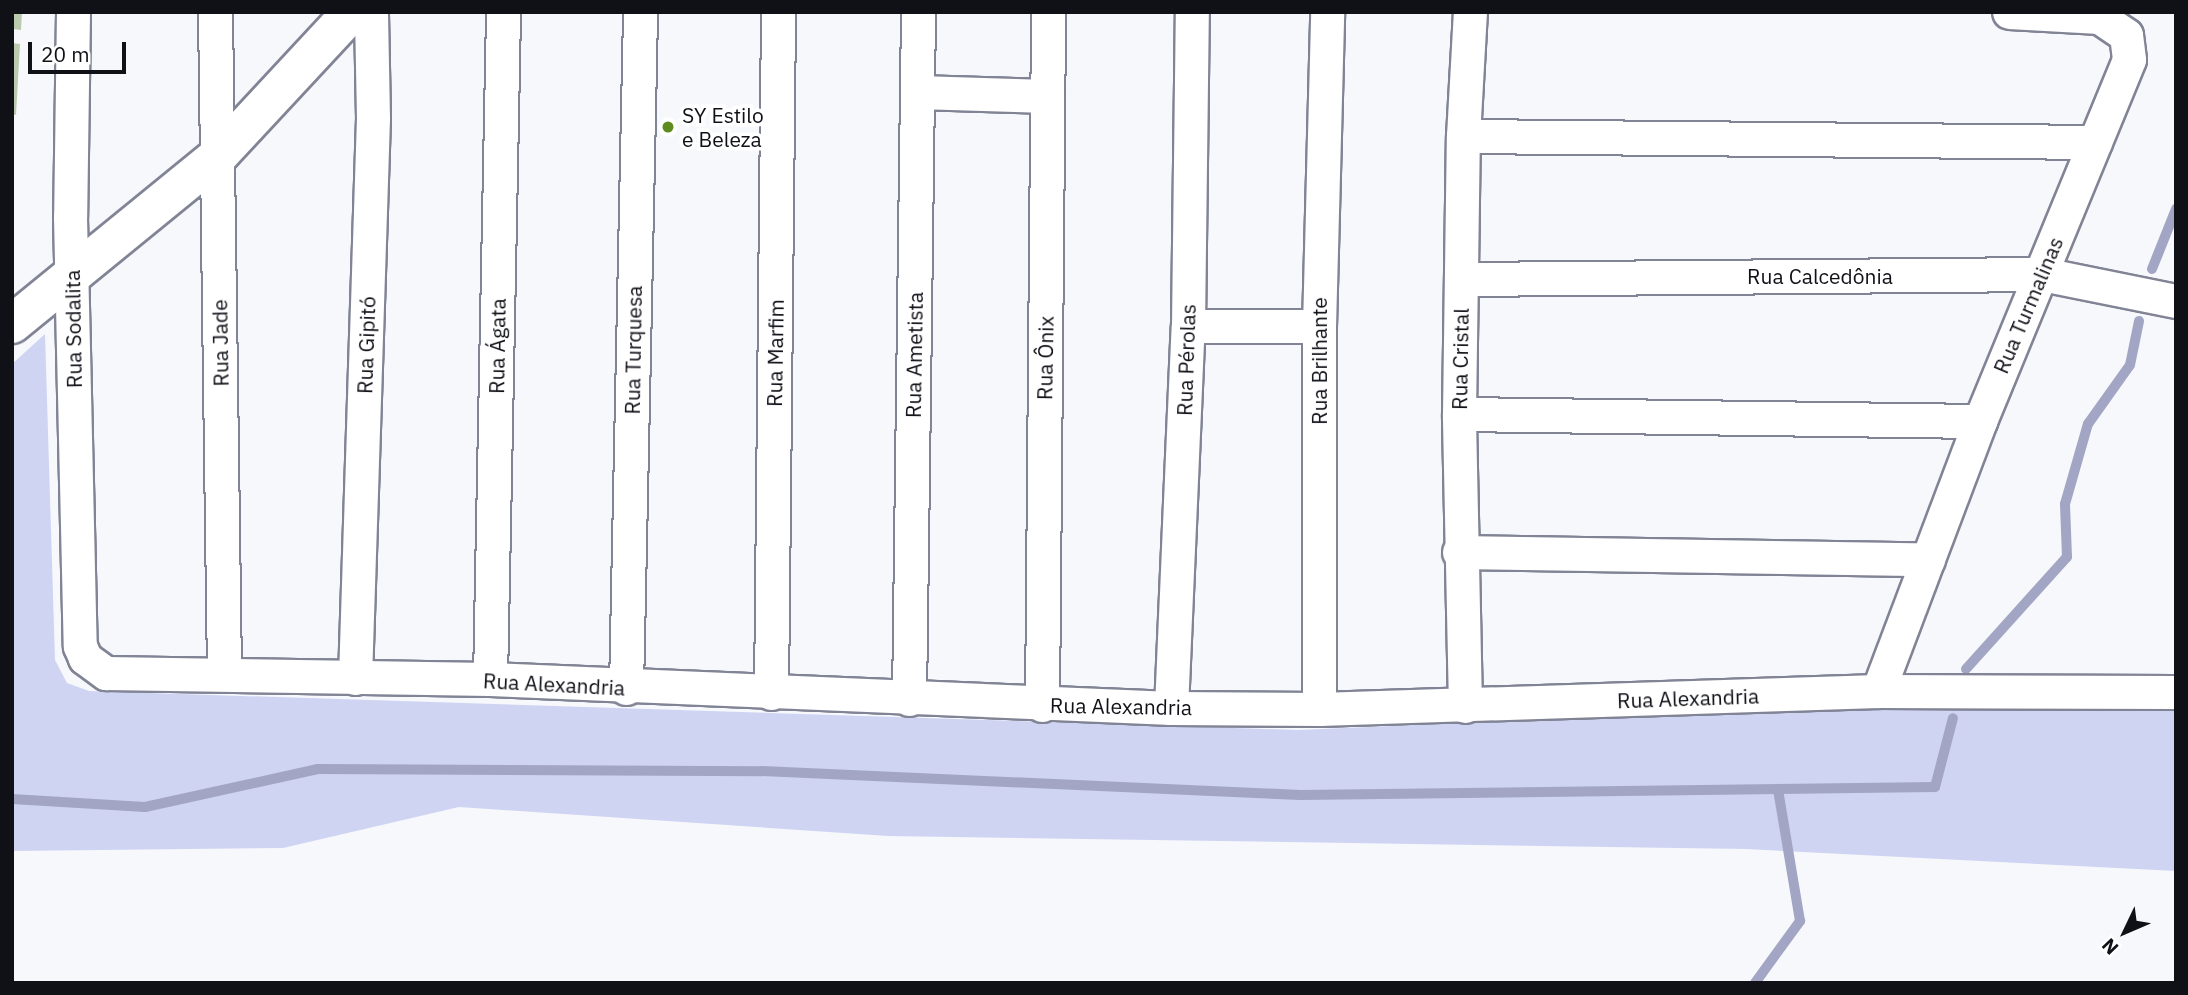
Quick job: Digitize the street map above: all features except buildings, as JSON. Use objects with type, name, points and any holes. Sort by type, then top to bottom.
[{"type":"main road","points":[[12,324],[72,272],[218,156],[352,12]]},
{"type":"street","name":"Rua Sodalita","points":[[73,12],[72,272],[80,646]]},
{"type":"street","name":"Rua Jade","points":[[215,12],[224,674]]},
{"type":"street","name":"Rua Gipitó","points":[[355,678],[373,117],[371,12]]},
{"type":"street","name":"Rua Ágata","points":[[490,679],[503,12]]},
{"type":"street","name":"Rua Turquesa","points":[[626,688],[640,12]]},
{"type":"street","name":"Rua Marfim","points":[[771,694],[778,12]]},
{"type":"street","name":"Rua Ametista","points":[[909,699],[918,12]]},
{"type":"street","name":"Rua Ônix","points":[[1042,705],[1048,12]]},
{"type":"street","name":"Rua Pérolas","points":[[1171,708],[1188,326],[1192,12]]},
{"type":"street","name":"Rua Brilhante","points":[[1319,709],[1319,326],[1327,12]]},
{"type":"street","name":"Rua Cristal","points":[[1465,706],[1459,552],[1459,414],[1463,136],[1470,12]]},
{"type":"street","name":"Rua Turmalinas","points":[[1878,691],[1980,421],[2129,59],[2126,35],[2099,17],[2009,12]]},
{"type":"street","points":[[918,92],[1047,96]]},
{"type":"street","points":[[1463,136],[2095,142]]},
{"type":"street","name":"Rua Calcedônia","points":[[1461,279],[2042,274],[2176,301]]},
{"type":"street","points":[[1188,326],[1319,326]]},
{"type":"street","points":[[1459,414],[1980,421]]},
{"type":"street","points":[[1459,552],[1928,559]]},
{"type":"street","name":"Rua Alexandria","points":[[80,646],[85,658],[106,673],[490,679],[626,688],[1171,708],[1465,706],[1878,691],[2176,691]]},
{"type":"shaded area","points":[[45,334],[55,660],[67,683],[89,691],[1298,730],[1815,708],[2176,708],[2176,871],[1746,849],[888,836],[459,807],[283,848],[12,851],[12,364]]},
{"type":"waterway","points":[[2152,269],[2176,209]]},
{"type":"waterway","points":[[1966,669],[2067,557],[2065,504],[2088,424],[2130,365],[2139,321]]},
{"type":"waterway","points":[[12,799],[145,807],[318,769],[762,771],[1300,795],[1935,787],[1953,718]]},
{"type":"waterway","points":[[1755,983],[1800,921],[1778,789]]},
{"type":"place","name":"SY Estilo e Beleza","points":[[668,127]]}]
